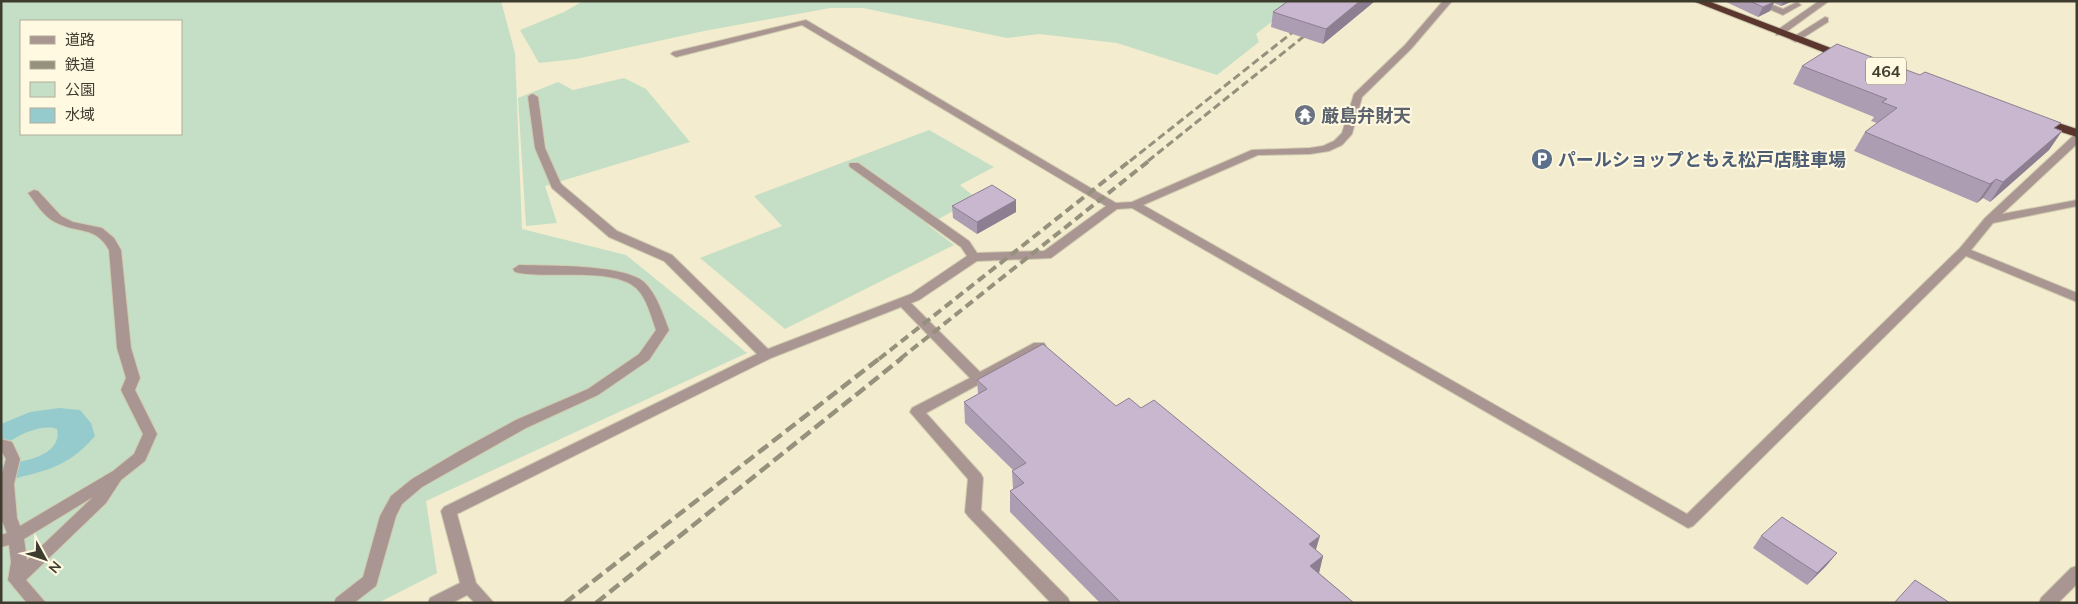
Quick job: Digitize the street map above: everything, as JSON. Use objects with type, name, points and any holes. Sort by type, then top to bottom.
[{"type":"highway","name":"464","points":[[1698,1],[1857,61]]},
{"type":"highway","points":[[2031,118],[2077,133]]},
{"type":"street","points":[[486,603],[469,586],[449,511],[766,355],[915,297],[974,258],[1047,255],[1114,206],[1134,205],[1256,152],[1325,149],[1338,142],[1347,134],[1357,96],[1408,47],[1448,1]]},
{"type":"street","points":[[1754,1],[1784,12],[1797,5]]},
{"type":"street","points":[[1779,33],[1825,1]]},
{"type":"street","points":[[1795,39],[1825,20]]},
{"type":"street","points":[[676,54],[803,22],[1114,206]]},
{"type":"street","points":[[534,97],[540,148],[556,186],[613,234],[668,258],[766,355]]},
{"type":"street","points":[[1134,205],[1688,522],[1964,251],[1989,220],[2077,138]]},
{"type":"street","points":[[854,165],[965,244],[974,258]]},
{"type":"street","points":[[9,538],[118,475],[140,457],[150,434],[128,390],[133,378],[124,348],[115,250],[110,238],[103,232],[62,222],[52,216],[34,193]]},
{"type":"street","points":[[1989,220],[2077,203]]},
{"type":"street","points":[[1964,251],[2077,298]]},
{"type":"street","points":[[342,603],[370,581],[388,516],[396,500],[410,488],[521,424],[593,392],[644,357],[663,330],[655,310],[640,284],[616,274],[519,269]]},
{"type":"street","points":[[903,302],[979,378]]},
{"type":"street","points":[[1050,351],[1043,344],[917,412],[976,478],[973,512],[1062,603]]},
{"type":"street","points":[[7,450],[9,538],[18,562],[16,580]]},
{"type":"street","points":[[16,580],[101,499],[118,475]]},
{"type":"street","points":[[2047,603],[2077,573]]},
{"type":"street","points":[[16,580],[38,603]]},
{"type":"street","points":[[436,603],[469,586]]},
{"type":"green space","points":[[1,1],[501,1],[515,53],[522,229],[626,255],[747,353],[426,501],[437,573],[378,603],[1,603]]},
{"type":"green space","points":[[583,1],[1298,1],[1256,34],[1259,42],[1217,75],[1117,43],[1039,34],[1007,38],[863,8],[830,8],[704,31],[576,59],[539,63],[520,30],[564,12]]},
{"type":"green space","points":[[624,78],[646,89],[690,142],[545,186],[557,223],[526,226],[518,98],[558,82],[573,90]]},
{"type":"green space","points":[[929,130],[994,167],[960,185],[976,198],[928,225],[954,245],[785,329],[700,258],[782,226],[754,196]]},
{"type":"water","points":[[59,408],[80,410],[91,423],[95,436],[74,456],[63,463],[41,472],[1,482],[1,465],[29,460],[47,452],[57,438],[57,429],[35,429],[1,448],[1,424],[30,412]]},
{"type":"building","points":[[1288,1],[1360,1],[1326,29],[1273,12]]},
{"type":"building","points":[[1750,1],[1774,1],[1774,2],[1763,7]]},
{"type":"building","points":[[1837,44],[1920,75],[1925,72],[2061,123],[2054,128],[2062,131],[2003,182],[1996,179],[1990,184],[1865,132],[1897,108],[1882,102],[1887,99],[1802,66]]},
{"type":"building","points":[[992,185],[1016,200],[977,222],[952,206]]},
{"type":"building","points":[[1043,344],[1116,406],[1129,398],[1141,408],[1154,400],[1320,536],[1309,544],[1323,556],[1310,566],[1354,603],[1121,603],[1010,491],[1024,483],[1012,471],[1026,463],[964,402],[987,389],[977,380]]},
{"type":"building","points":[[1782,517],[1837,553],[1817,573],[1761,536]]},
{"type":"building","points":[[1915,580],[1950,603],[1894,603]]},
{"type":"railway","points":[[1130,161],[1303,24]]},
{"type":"railway","points":[[1148,161],[1313,29]]},
{"type":"railway","points":[[879,359],[1131,160]]},
{"type":"railway","points":[[900,359],[1150,160]]},
{"type":"railway","points":[[565,603],[880,358]]},
{"type":"railway","points":[[596,603],[902,358]]},
{"type":"place","name":"厳島弁財天","points":[[1305,115]]},
{"type":"place","name":"パールショップともえ松戸店駐車場","points":[[1542,159]]}]
